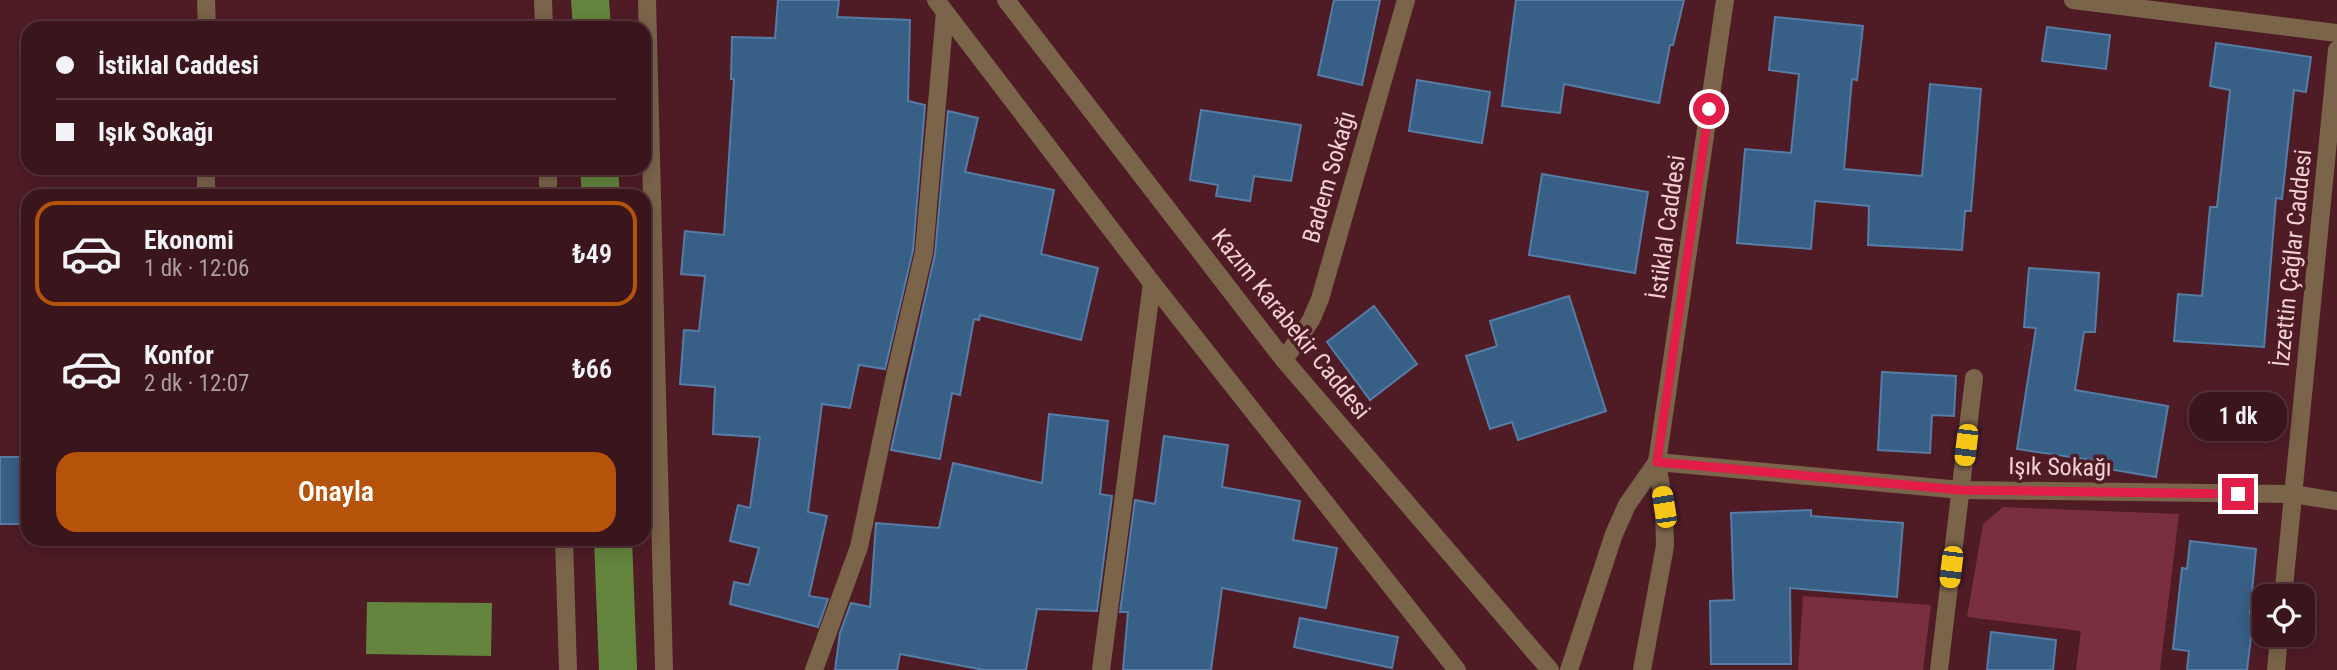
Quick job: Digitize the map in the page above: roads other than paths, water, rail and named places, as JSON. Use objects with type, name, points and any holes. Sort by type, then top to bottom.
[{"type":"street","points":[[206,0],[207,21]]},
{"type":"street","points":[[543,0],[544,21]]},
{"type":"street","points":[[647,0],[648,21]]},
{"type":"street","name":"Kazım Karabekir Caddesi","points":[[1006,0],[1284,360],[1550,670]]},
{"type":"street","name":"Badem Sokağı","points":[[1284,360],[1311,320],[1320,299],[1406,0]]},
{"type":"street","name":"İstiklal Caddesi","points":[[1642,670],[1665,546],[1664,507],[1657,462],[1725,0]]},
{"type":"street","points":[[2073,0],[2337,33]]},
{"type":"street","points":[[940,6],[1152,283],[1457,670]]},
{"type":"street","points":[[814,670],[859,547],[924,252],[940,6]]},
{"type":"street","name":"İzzettin Çağlar Caddesi","points":[[2284,584],[2337,50]]},
{"type":"street","points":[[651,158],[664,670]]},
{"type":"street","points":[[1101,670],[1152,283]]},
{"type":"street","points":[[1939,670],[1975,378]]},
{"type":"street","name":"İstiklal Caddesi","points":[[1569,670],[1614,534],[1627,505],[1657,462]]},
{"type":"street","name":"Işık Sokağı","points":[[1657,462],[1961,490],[2293,494],[2337,501]]},
{"type":"street","points":[[564,546],[568,670]]},
{"type":"street","points":[[2276,670],[2278,647]]},
{"type":"waterway","points":[[590,0],[592,21]]},
{"type":"waterway","points":[[600,175],[600,189]]},
{"type":"waterway","points":[[613,546],[618,670]]}]
